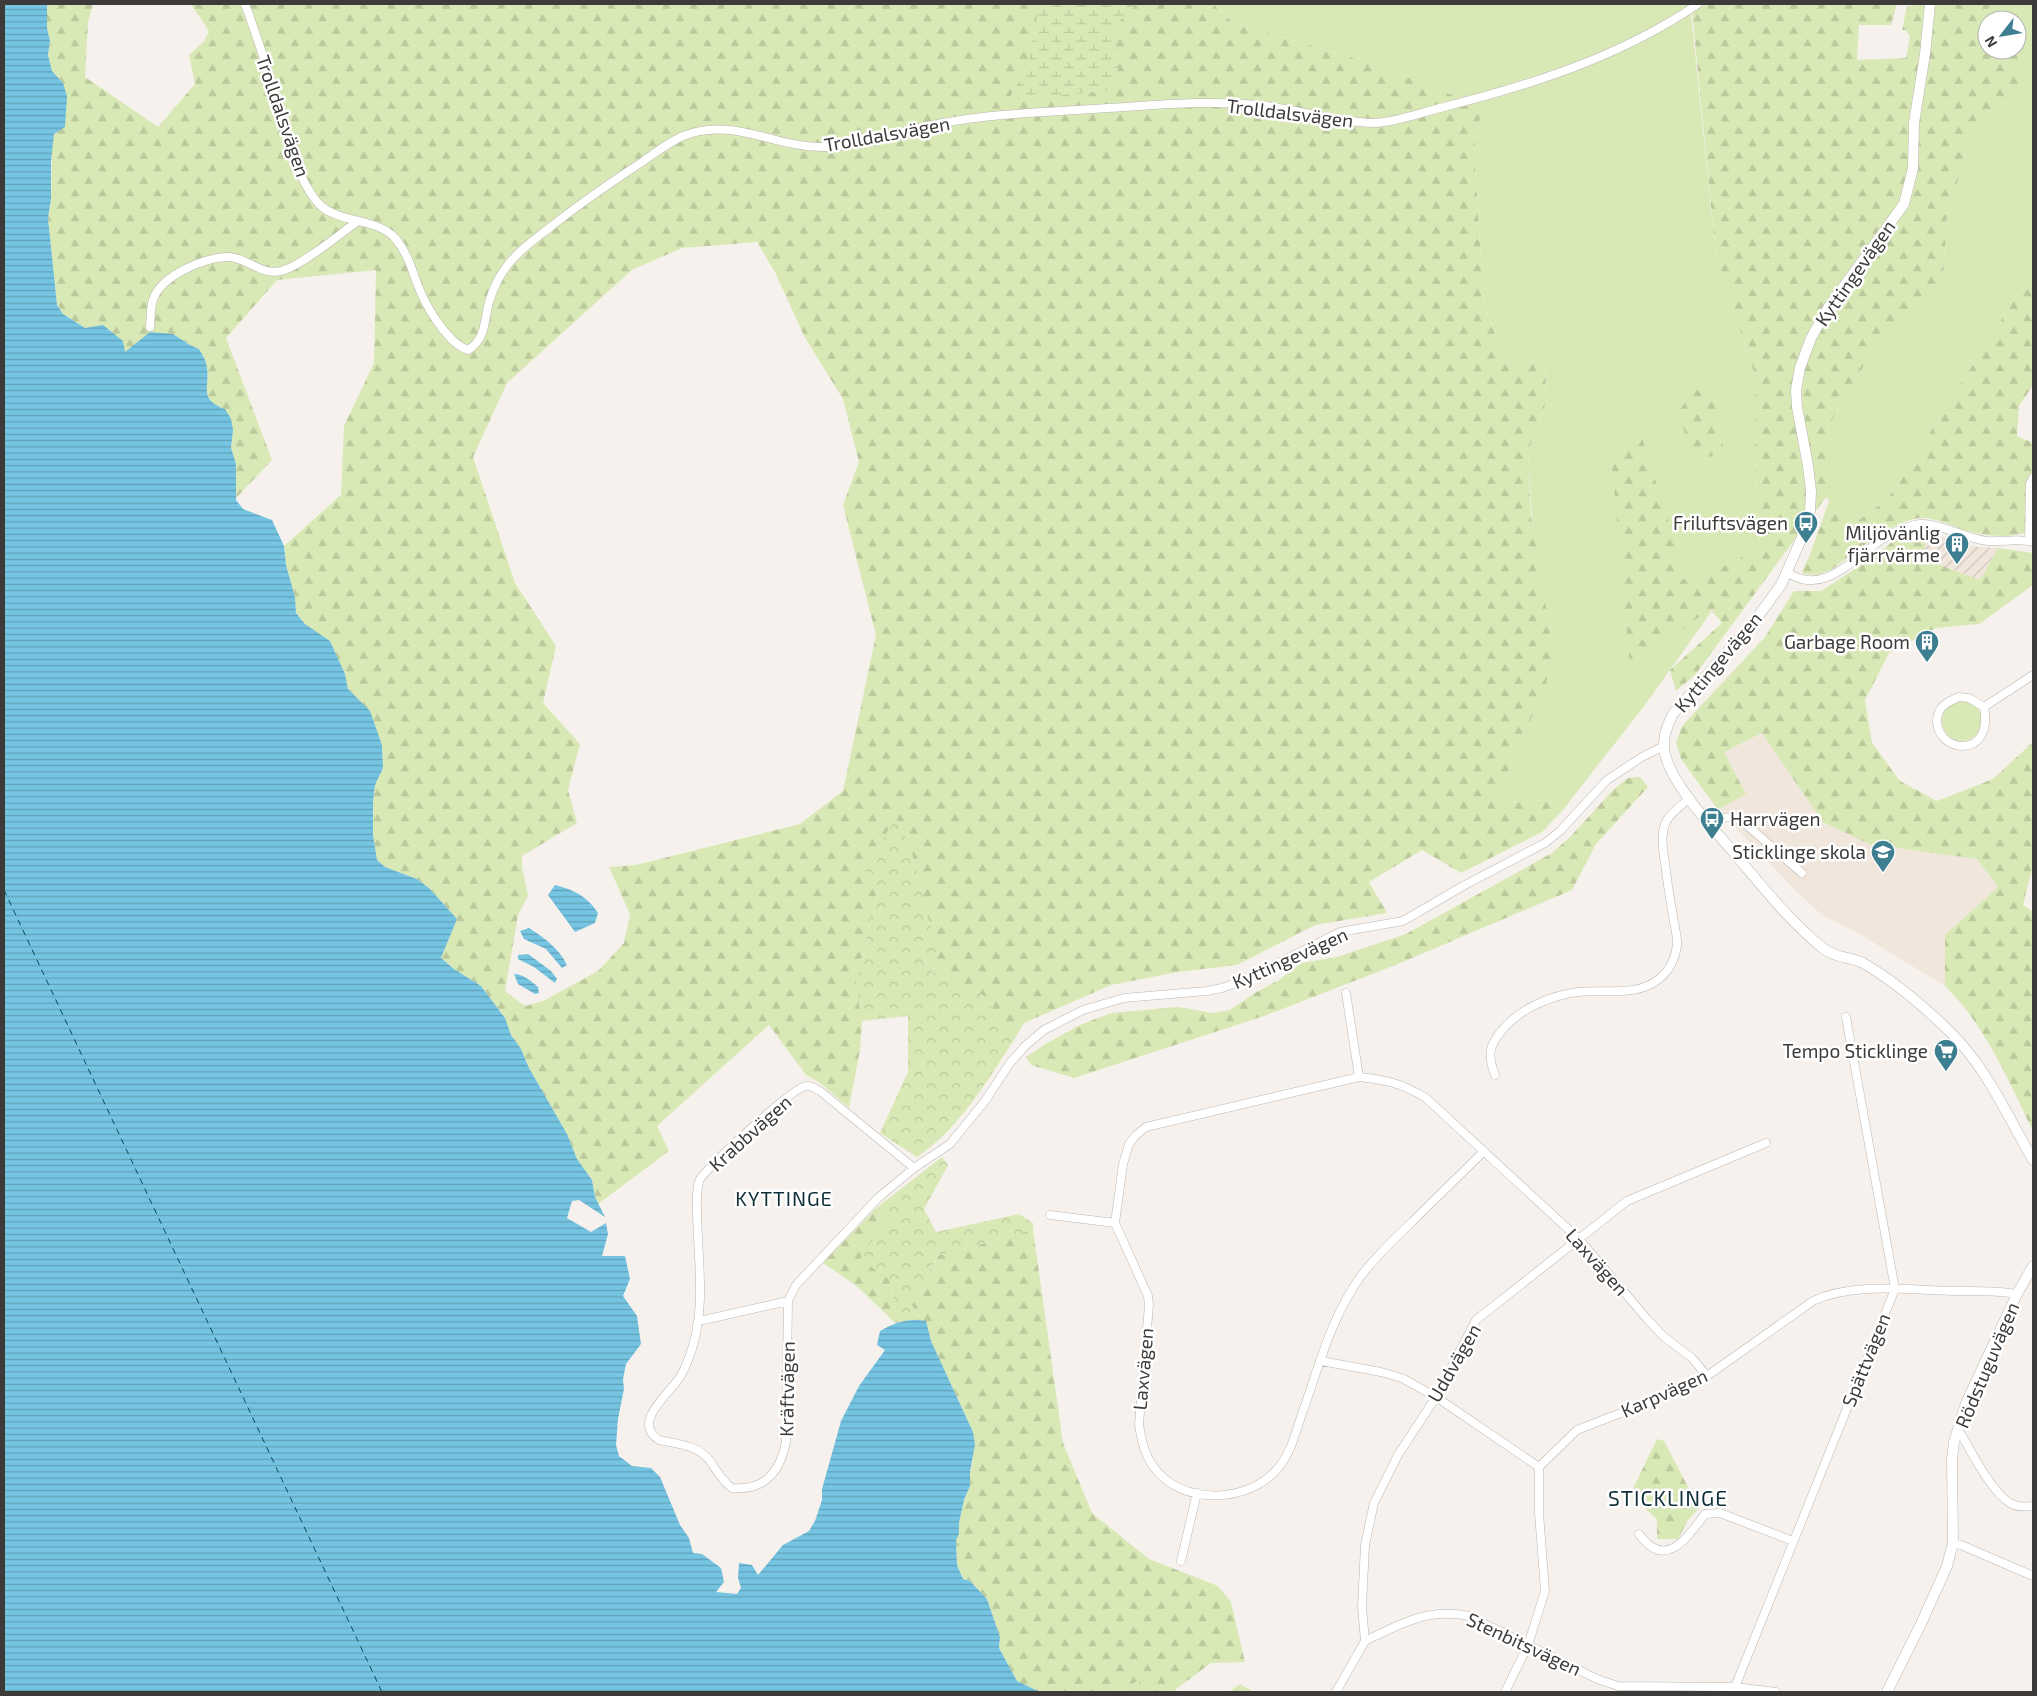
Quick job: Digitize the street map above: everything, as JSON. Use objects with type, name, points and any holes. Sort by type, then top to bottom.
[{"type":"street","name":"Trolldalsvägen","points":[[245,4],[291,150],[301,175],[320,205],[330,211],[383,230],[395,238],[409,262],[421,293],[438,323],[454,342],[468,350],[478,342],[482,333],[490,298],[498,280],[508,264],[522,250],[598,191],[684,136],[714,129],[730,129],[796,144],[822,147],[850,144],[940,123],[993,117],[1138,106],[1211,103],[1259,105],[1326,118],[1376,123],[1456,104],[1566,72],[1614,52],[1698,4]]},
{"type":"street","name":"Kyttingevägen","points":[[914,1168],[950,1144],[985,1101],[1010,1063],[1025,1046],[1044,1030],[1063,1019],[1083,1010],[1124,998],[1222,988],[1246,979],[1340,932],[1402,921],[1463,886],[1546,843],[1560,831],[1607,780],[1642,757],[1664,746],[1666,728],[1673,714],[1756,619],[1781,585],[1802,537],[1810,511],[1808,466],[1797,407],[1796,390],[1800,368],[1810,338],[1828,308],[1904,204],[1913,168],[1914,123],[1925,54],[1930,4]]},
{"type":"street","points":[[150,327],[153,300],[159,289],[168,279],[203,261],[230,257],[271,273],[282,271],[328,243],[358,221]]},
{"type":"street","points":[[1787,572],[1795,578],[1814,582],[1831,576],[1898,530],[1924,523],[1971,538],[1989,541],[2031,541],[2030,484],[2033,478]]},
{"type":"street","points":[[1984,707],[2033,675]]},
{"type":"street","points":[[1959,697],[1968,698],[1984,707],[1986,726],[1982,737],[1971,745],[1955,745],[1944,739],[1937,728],[1937,716],[1942,706],[1948,701],[1959,697]]},
{"type":"street","points":[[1664,746],[1672,774],[1709,824],[1768,893],[1825,950],[1861,962],[1871,969],[1946,1028],[1968,1051],[2033,1160]]},
{"type":"street","points":[[1495,1076],[1490,1062],[1491,1046],[1500,1032],[1519,1014],[1535,1005],[1578,992],[1640,989],[1651,985],[1667,972],[1672,963],[1677,945],[1662,833],[1667,821],[1674,812],[1690,798]]},
{"type":"street","points":[[1709,824],[1724,817],[1733,816],[1742,821],[1802,873]]},
{"type":"street","points":[[1346,993],[1359,1077]]},
{"type":"street","name":"Spättvägen","points":[[1734,1687],[1895,1289],[1846,1017]]},
{"type":"street","name":"Laxvägen","points":[[1483,1152],[1378,1255],[1361,1276],[1341,1311],[1288,1453],[1270,1478],[1252,1488],[1228,1495],[1197,1493],[1177,1486],[1164,1478],[1153,1467],[1141,1440],[1139,1424],[1149,1305],[1143,1282],[1115,1223],[1122,1164],[1129,1144],[1146,1127],[1359,1077],[1387,1080],[1414,1091],[1440,1111],[1580,1240],[1647,1319],[1663,1336],[1692,1358],[1707,1376]]},
{"type":"street","name":"Krabbvägen","points":[[699,1322],[701,1295],[696,1209],[699,1181],[716,1162],[796,1091],[805,1086],[812,1086],[914,1168]]},
{"type":"street","name":"Uddvägen","points":[[1365,1641],[1362,1607],[1365,1545],[1371,1512],[1382,1485],[1398,1455],[1436,1397],[1476,1320],[1580,1240],[1626,1201],[1766,1143]]},
{"type":"street","points":[[699,1322],[788,1301],[796,1285],[878,1198],[914,1168]]},
{"type":"street","points":[[1050,1215],[1115,1223]]},
{"type":"street","name":"Rödstuguvägen","points":[[1887,1692],[1947,1566],[1953,1543],[1952,1459],[1958,1430],[1973,1387],[2017,1294],[2033,1266]]},
{"type":"street","name":"Karpvägen","points":[[1539,1466],[1577,1430],[1662,1397],[1707,1376],[1824,1295],[1858,1289],[2017,1294]]},
{"type":"street","name":"Kräftvägen","points":[[699,1322],[692,1350],[679,1378],[650,1416],[649,1425],[651,1432],[659,1440],[696,1449],[702,1453],[732,1488],[750,1489],[760,1485],[776,1469],[783,1456],[786,1442],[788,1301]]},
{"type":"street","points":[[1321,1361],[1395,1376],[1436,1397],[1539,1466],[1539,1513],[1545,1591],[1528,1644],[1504,1692]]},
{"type":"street","points":[[1958,1430],[2004,1499],[2012,1504],[2033,1506]]},
{"type":"street","points":[[1181,1561],[1197,1493]]},
{"type":"street","points":[[1639,1534],[1645,1543],[1655,1548],[1667,1550],[1676,1548],[1705,1514],[1713,1513],[1792,1541]]},
{"type":"street","points":[[1953,1543],[2033,1576]]},
{"type":"street","name":"Stenbitsvägen","points":[[1365,1641],[1404,1622],[1426,1615],[1441,1613],[1470,1616],[1616,1689],[1734,1687],[1776,1692]]},
{"type":"street","points":[[1336,1692],[1365,1641]]},
{"type":"shaded area","points":[[1928,533],[1978,547],[1998,548],[1980,580],[1922,558]]},
{"type":"shaded area","name":"Sticklinge skola","points":[[1762,733],[1823,822],[1869,844],[1977,859],[1998,887],[1945,935],[1945,986],[1858,933],[1823,916],[1798,893],[1718,810],[1746,794],[1724,752]]},
{"type":"green space","points":[[47,4],[93,4],[88,22],[85,77],[158,127],[195,84],[189,55],[204,41],[209,31],[191,4],[1213,4],[1232,22],[1383,67],[1482,107],[1474,151],[1484,307],[1508,365],[1546,358],[1545,405],[1528,452],[1531,516],[1553,649],[1543,699],[1524,730],[1497,804],[1547,800],[1562,811],[1542,832],[1461,873],[1422,850],[1369,882],[1387,913],[1315,925],[1237,965],[1178,972],[1111,985],[1024,1023],[1014,1040],[983,995],[931,971],[923,955],[937,954],[910,846],[896,818],[856,983],[862,1021],[860,1050],[849,1108],[819,1082],[806,1075],[769,1025],[657,1126],[669,1151],[598,1204],[592,1180],[577,1159],[567,1134],[529,1068],[521,1049],[511,1035],[505,1018],[481,986],[454,969],[441,958],[457,919],[429,888],[417,879],[385,867],[377,860],[373,835],[373,802],[375,785],[383,768],[382,745],[376,729],[348,689],[345,674],[330,642],[305,624],[296,613],[295,597],[286,565],[284,546],[341,495],[344,426],[374,363],[376,270],[277,280],[226,338],[272,460],[236,498],[236,464],[231,448],[233,430],[225,409],[216,405],[208,396],[206,363],[199,349],[173,334],[124,353],[123,341],[103,326],[85,328],[63,314],[57,304],[48,218],[51,199],[52,145],[63,83],[52,71],[48,55],[50,41],[47,28]],"holes":[[[757,242],[776,274],[804,336],[843,399],[859,462],[843,505],[876,635],[843,791],[800,824],[636,865],[609,867],[630,914],[624,943],[598,971],[543,1001],[525,1006],[505,991],[518,915],[528,896],[522,867],[522,856],[577,823],[568,790],[580,744],[543,703],[556,646],[515,583],[473,457],[507,383],[632,270],[682,248]]]},
{"type":"green space","points":[[1039,4],[1137,4],[1111,30],[1119,67],[1107,91],[1008,100],[1028,66]]},
{"type":"green space","points":[[1213,4],[1690,4],[1716,257],[1755,375],[1755,462],[1760,543],[1645,705],[1562,811],[1547,800],[1497,804],[1524,730],[1543,699],[1528,452],[1545,405],[1546,358],[1508,365],[1484,307],[1474,151],[1482,107],[1383,67],[1232,22]]},
{"type":"green space","points":[[1703,4],[1897,4],[1891,25],[1859,25],[1857,60],[1906,58],[1910,36],[1906,30],[1902,30],[1907,6],[1913,6],[1913,4],[1991,4],[1988,10],[1977,10],[1977,60],[2019,60],[2023,83],[1969,143],[1947,215],[1943,278],[1913,318],[1874,348],[1826,431],[1826,497],[1695,675],[1676,691],[1670,670],[1722,623],[1710,609],[1630,667],[1611,453],[1641,435],[1683,568],[1675,582],[1734,563],[1760,543],[1755,462],[1755,375],[1716,257],[1692,11]]},
{"type":"green space","points":[[1991,4],[2033,4],[2033,270],[1887,500],[1853,524],[1826,497],[1826,431],[1874,348],[1913,318],[1943,278],[1947,215],[1969,143],[2023,83],[2019,60],[2027,60],[2027,10],[1988,10]]},
{"type":"green space","points":[[2033,270],[2033,385],[2019,406],[2017,436],[2033,443],[2033,472],[2025,490],[2026,527],[2024,533],[1996,536],[1967,531],[1938,520],[1919,518],[1908,520],[1861,547],[1831,570],[1818,575],[1803,574],[1802,571],[1830,499],[1853,524],[1887,500]]},
{"type":"green space","points":[[1706,387],[1720,416],[1723,448],[1710,457],[1702,454],[1691,445],[1685,433],[1680,410],[1692,392]]},
{"type":"green space","points":[[1916,530],[1928,533],[1922,558],[1980,580],[1998,548],[2033,553],[2033,585],[1979,624],[1936,628],[1889,653],[1865,700],[1872,743],[1900,781],[1937,801],[1993,779],[2033,742],[2033,865],[2023,905],[2033,912],[2033,1131],[1995,1054],[1973,1018],[1945,986],[1945,935],[1998,887],[1977,859],[1869,844],[1823,822],[1762,733],[1724,752],[1746,794],[1718,810],[1681,759],[1676,743],[1682,726],[1765,637],[1794,591],[1821,591],[1875,556],[1898,537]]},
{"type":"green space","points":[[1962,701],[1976,707],[1982,721],[1976,735],[1962,741],[1948,735],[1942,721],[1948,707]]},
{"type":"green space","points":[[1640,777],[1648,787],[1596,844],[1572,890],[1393,966],[1264,1016],[1074,1078],[1031,1065],[1026,1057],[1080,1025],[1111,1013],[1178,1007],[1212,1013],[1230,1010],[1253,994],[1279,980],[1301,963],[1337,957],[1406,934],[1552,853],[1570,837],[1612,791],[1628,778]]},
{"type":"green space","points":[[896,818],[910,846],[938,955],[923,956],[931,971],[983,995],[1014,1040],[982,1088],[959,1118],[917,1157],[880,1133],[908,1072],[908,1016],[862,1021],[856,983],[878,887],[864,869]]},
{"type":"green space","points":[[942,1157],[948,1165],[924,1209],[936,1232],[1019,1214],[1033,1223],[1033,1230],[937,1256],[912,1305],[920,1320],[895,1323],[896,1314],[890,1280],[860,1259],[888,1217],[876,1208]]},
{"type":"green space","points":[[876,1208],[888,1217],[890,1280],[896,1314],[895,1323],[857,1286],[823,1263]]},
{"type":"green space","points":[[1033,1230],[1063,1443],[1092,1513],[1149,1559],[1218,1586],[1231,1602],[1245,1662],[1211,1663],[1172,1692],[1167,1692],[1139,1681],[1113,1692],[1039,1692],[1017,1681],[999,1648],[1000,1637],[987,1599],[970,1581],[963,1579],[957,1565],[956,1539],[959,1534],[959,1523],[964,1500],[970,1486],[970,1472],[973,1462],[973,1432],[931,1341],[926,1322],[920,1320],[912,1305],[937,1256]]},
{"type":"green space","points":[[1657,1439],[1664,1441],[1699,1508],[1688,1520],[1678,1539],[1657,1539],[1657,1519],[1630,1495]]},
{"type":"green space","points":[[1139,1681],[1167,1692],[1113,1692]]},
{"type":"green space","points":[[1240,1684],[1254,1692],[1229,1692]]},
{"type":"water","points":[[4,4],[47,4],[47,28],[50,41],[48,55],[52,71],[63,83],[67,96],[65,127],[54,134],[51,162],[51,199],[48,218],[57,305],[63,314],[85,328],[103,325],[123,341],[125,352],[150,332],[173,334],[199,349],[204,357],[207,371],[208,396],[216,405],[225,409],[231,419],[233,430],[231,448],[236,464],[236,500],[243,509],[272,520],[284,546],[286,565],[295,597],[296,613],[305,624],[330,641],[345,674],[348,689],[370,711],[382,745],[383,768],[375,785],[373,802],[373,835],[377,860],[385,867],[417,879],[429,888],[457,919],[441,958],[454,969],[481,986],[505,1018],[511,1035],[521,1049],[529,1068],[567,1134],[577,1159],[592,1180],[595,1197],[605,1217],[579,1200],[572,1201],[567,1218],[591,1232],[606,1223],[608,1234],[602,1256],[625,1256],[630,1279],[623,1296],[637,1316],[641,1344],[626,1364],[623,1379],[624,1389],[618,1419],[616,1445],[619,1456],[632,1466],[651,1468],[660,1477],[680,1525],[689,1538],[693,1553],[702,1554],[721,1568],[724,1582],[716,1592],[737,1594],[741,1588],[738,1578],[739,1563],[752,1565],[758,1575],[783,1545],[809,1531],[815,1521],[841,1421],[859,1386],[885,1350],[877,1345],[880,1331],[902,1321],[926,1321],[931,1341],[973,1432],[975,1445],[970,1472],[970,1486],[964,1500],[959,1523],[959,1534],[956,1540],[957,1565],[963,1579],[970,1581],[987,1599],[1000,1637],[999,1648],[1017,1681],[1040,1692],[4,1692]]},
{"type":"water","points":[[555,885],[585,898],[598,913],[595,923],[575,932],[548,895]]},
{"type":"water","points":[[529,928],[555,948],[567,965],[562,968],[546,949],[524,939],[520,931]]},
{"type":"water","points":[[528,954],[551,971],[557,979],[555,983],[534,967],[518,959],[518,955]]},
{"type":"water","points":[[514,974],[521,975],[530,980],[538,987],[539,993],[535,994],[518,984]]},
{"type":"ferry route","points":[[4,890],[382,1692]]},
{"type":"place","name":"Friluftsvägen","points":[[1806,544]]},
{"type":"place","name":"Miljövänlig fjärrvärme","points":[[1957,565]]},
{"type":"place","name":"Garbage Room","points":[[1927,663]]},
{"type":"place","name":"Harrvägen","points":[[1712,840]]},
{"type":"place","name":"Sticklinge skola","points":[[1883,873]]},
{"type":"place","name":"Tempo Sticklinge","points":[[1946,1072]]},
{"type":"district","name":"KYTTINGE","points":[[784,1199]]},
{"type":"district","name":"STICKLINGE","points":[[1668,1499]]}]
